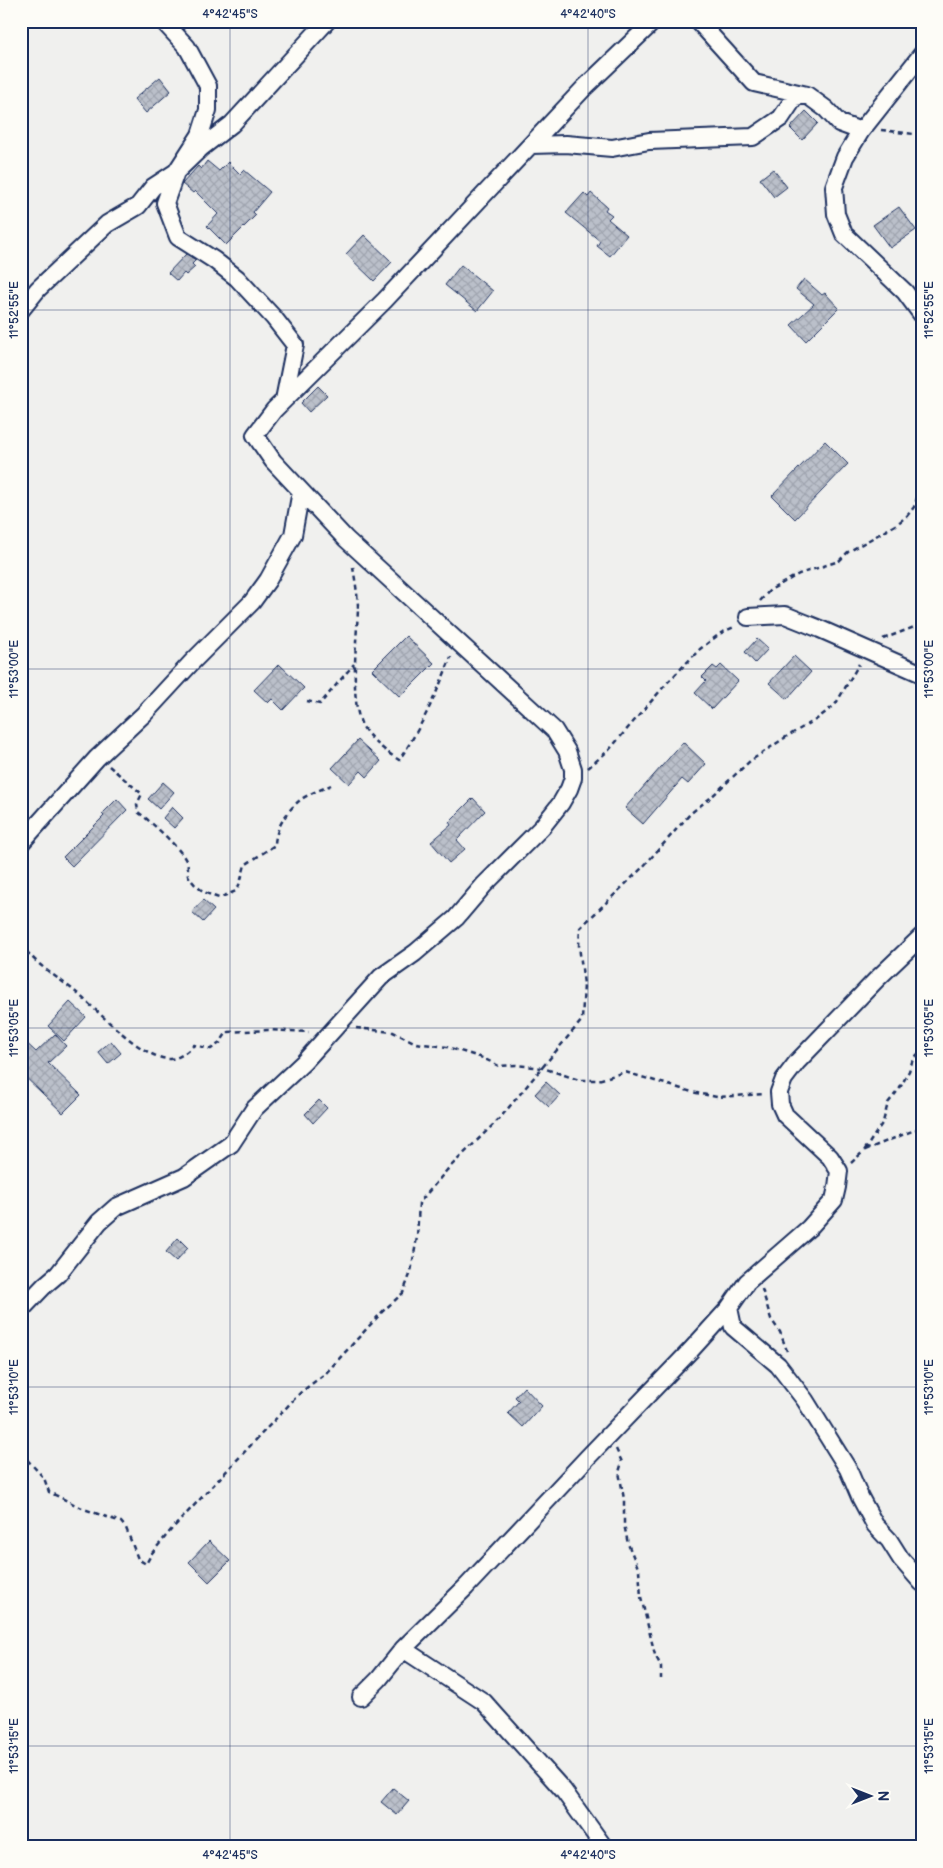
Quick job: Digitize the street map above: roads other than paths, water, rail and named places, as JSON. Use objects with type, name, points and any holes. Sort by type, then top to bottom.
[{"type":"street","points":[[163,21],[187,47],[208,86],[208,110],[200,136],[176,172],[165,204],[178,237],[214,260],[237,278],[296,345],[284,400]]},
{"type":"street","points":[[21,310],[38,288],[107,224],[138,206],[153,187],[176,172],[201,148],[232,124],[327,21]]},
{"type":"street","points":[[21,1310],[58,1274],[99,1222],[116,1207],[184,1177],[231,1144],[254,1109],[304,1062],[380,977],[415,953],[456,918],[484,885],[542,827],[562,804],[570,789],[573,769],[567,751],[554,730],[346,539],[273,461],[255,436],[274,410],[385,300],[586,87],[654,21]]},
{"type":"street","points":[[698,21],[754,83],[807,95],[826,108],[839,123],[860,131]]},
{"type":"street","points":[[922,54],[860,131],[845,158],[834,188],[836,214],[844,234],[905,292],[922,315]]},
{"type":"street","points":[[531,145],[566,144],[612,148],[649,141],[753,137],[781,118],[795,97],[807,95]]},
{"type":"street","points":[[21,843],[98,758],[144,714],[192,662],[252,602],[268,580],[293,535],[301,490]]},
{"type":"street","points":[[748,617],[786,616],[922,674]]},
{"type":"street","points":[[361,1697],[379,1679],[403,1649],[466,1587],[729,1308],[747,1282],[809,1228],[834,1200],[839,1171],[830,1157],[785,1115],[780,1104],[779,1092],[784,1079],[797,1062],[877,979],[922,936]]},
{"type":"street","points":[[729,1308],[733,1327],[778,1365],[805,1400],[848,1469],[860,1497],[875,1524],[922,1583]]},
{"type":"street","points":[[403,1649],[484,1702],[563,1790],[604,1847]]}]
